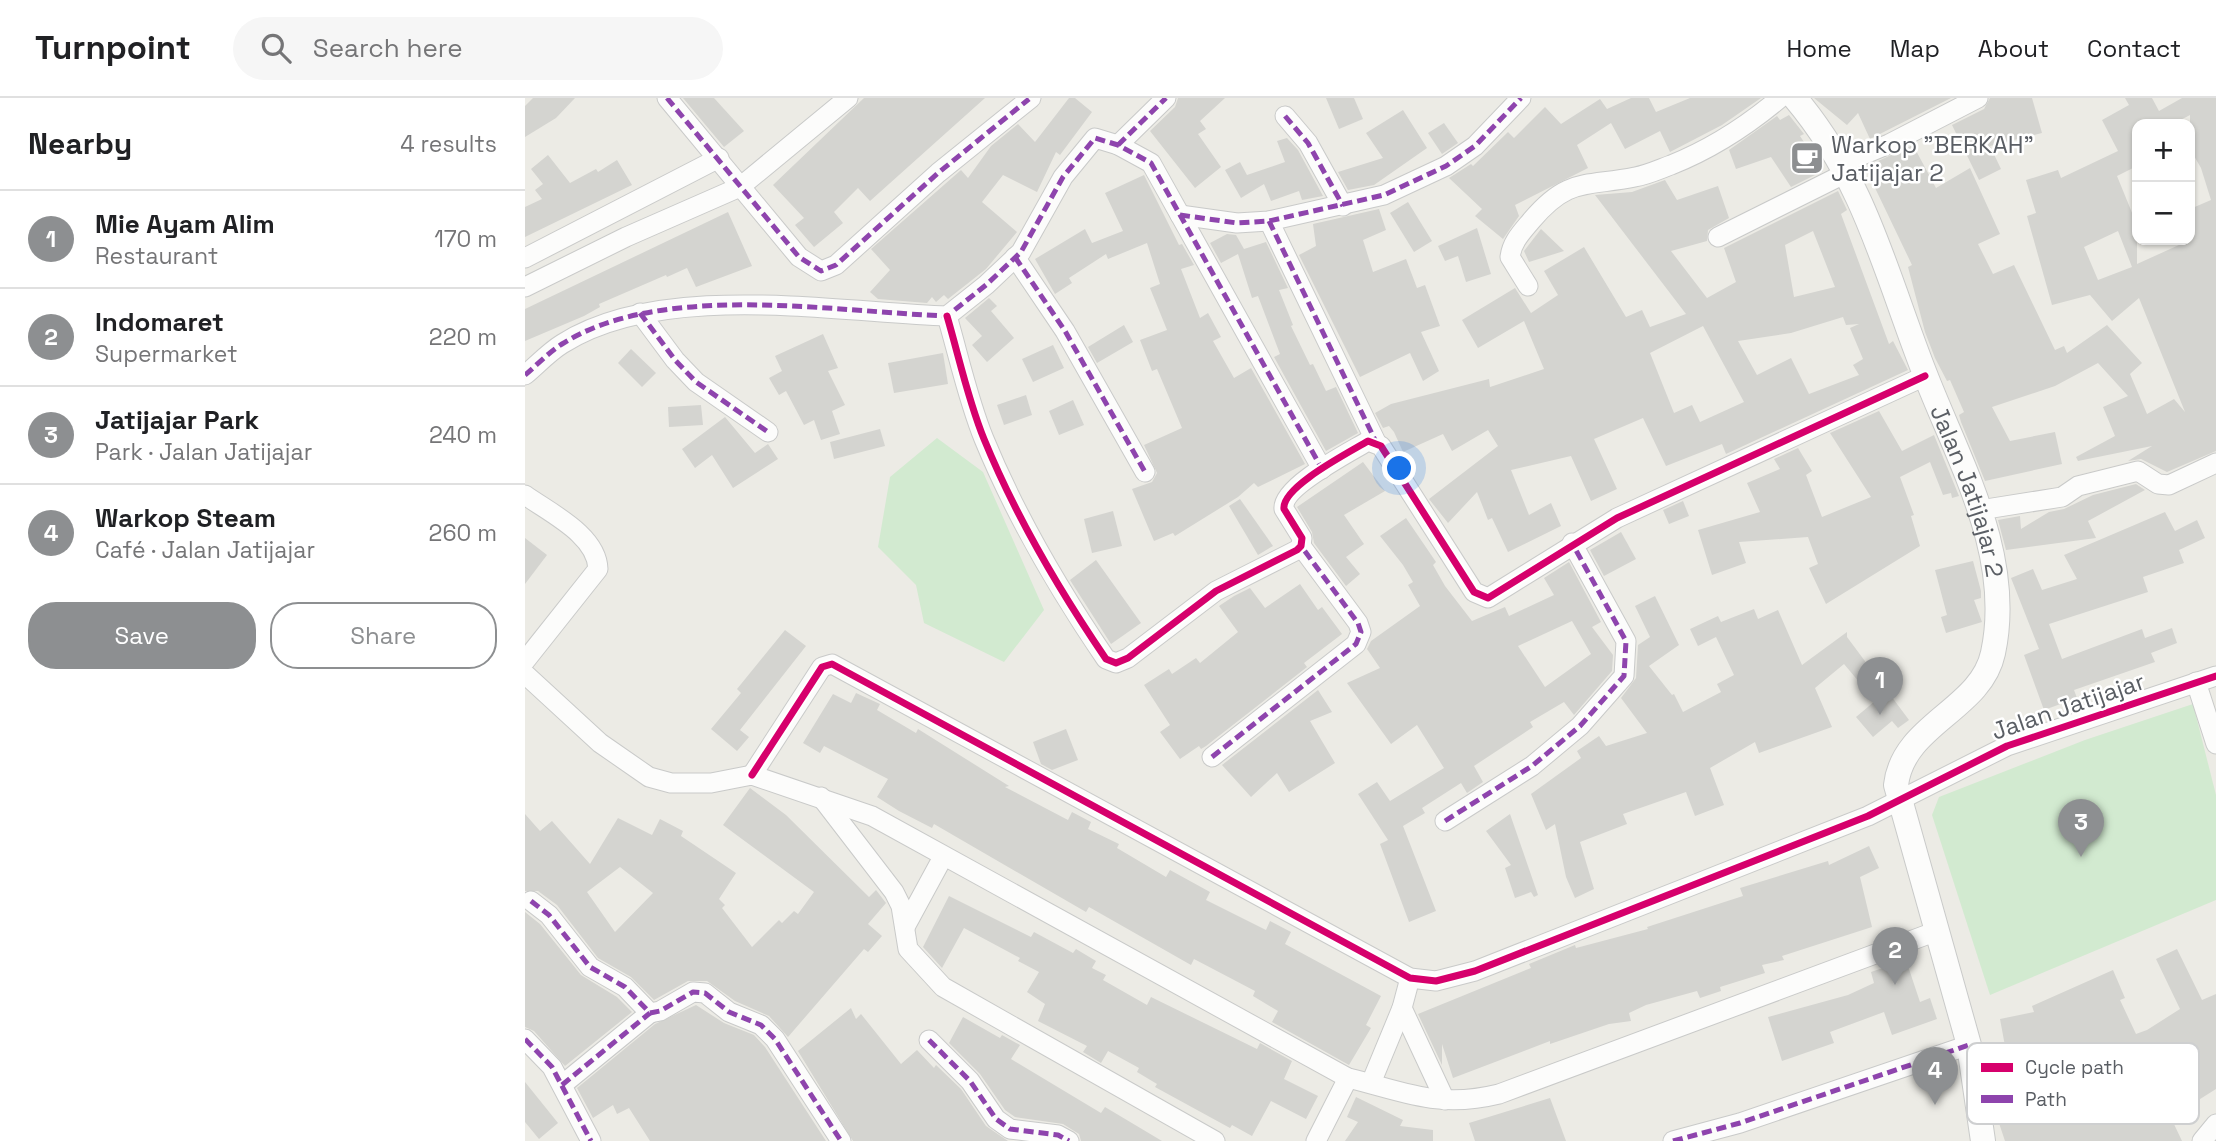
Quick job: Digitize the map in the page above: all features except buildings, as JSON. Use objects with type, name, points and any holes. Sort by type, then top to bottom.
[{"type":"street","points":[[667,98],[799,257],[821,271],[836,265],[938,173],[1030,98]]},
{"type":"street","points":[[525,287],[660,221],[740,187],[848,98]]},
{"type":"street","points":[[1118,145],[1166,98]]},
{"type":"street","points":[[1180,215],[1237,223],[1269,221],[1384,195],[1446,166],[1475,146],[1521,98]]},
{"type":"street","points":[[1528,286],[1510,257],[1512,244],[1553,199],[1582,183],[1636,177],[1691,156],[1734,130],[1747,126],[1780,98]]},
{"type":"street","name":"Jalan Jatijajar 2","points":[[1795,98],[1845,167],[1867,215],[1926,376],[1980,510],[1987,532],[1994,574],[1998,620],[1993,655],[1983,676],[1963,699],[1925,730],[1909,748],[1898,769],[1895,785],[1898,800]]},
{"type":"street","points":[[1718,237],[1978,98]]},
{"type":"street","points":[[1285,116],[1308,143],[1343,206]]},
{"type":"street","points":[[525,375],[562,344],[640,313],[734,304],[947,316],[1015,257],[1036,228],[1063,177],[1095,138],[1118,145],[1151,163],[1322,469]]},
{"type":"street","points":[[525,258],[719,158]]},
{"type":"street","points":[[1269,221],[1376,442],[1474,592],[1481,597],[1496,594],[1572,543],[1617,518],[1926,376]]},
{"type":"street","points":[[1015,257],[1065,331],[1145,472]]},
{"type":"street","points":[[640,313],[695,382],[768,432]]},
{"type":"street","points":[[947,316],[983,438],[1020,517],[1071,607],[1106,660],[1116,663],[1128,658],[1216,591],[1301,546]]},
{"type":"street","points":[[1212,757],[1356,644],[1361,632],[1358,623],[1301,546],[1302,538],[1283,503],[1287,496],[1322,469],[1368,441],[1376,442]]},
{"type":"street","points":[[1980,510],[2062,497],[2078,486],[2138,471],[2158,484],[2169,485],[2216,463]]},
{"type":"street","points":[[525,495],[589,544],[597,555],[598,569],[525,661]]},
{"type":"street","points":[[1445,821],[1532,766],[1580,726],[1624,676],[1626,641],[1572,543]]},
{"type":"street","points":[[752,775],[822,667],[832,664],[1410,978],[1402,1008],[1371,1083]]},
{"type":"street","points":[[525,674],[600,743],[649,777],[671,783],[711,783],[752,775],[821,796],[871,816],[1348,1078],[1422,1098],[1467,1102],[1499,1094],[1937,931]]},
{"type":"street","name":"Jalan Jatijajar","points":[[1410,978],[1436,981],[1475,971],[1868,816],[2007,746],[2216,676]]},
{"type":"street","points":[[2196,682],[2216,744]]},
{"type":"street","points":[[821,796],[894,892],[905,927],[908,949],[916,961],[961,1000],[1215,1141]]},
{"type":"street","points":[[1898,800],[1968,1043]]},
{"type":"street","points":[[905,927],[943,857]]},
{"type":"street","points":[[531,901],[549,915],[590,967],[625,987],[650,1013]]},
{"type":"street","points":[[562,1085],[650,1013],[660,1011],[693,992],[705,993],[729,1012],[761,1025],[775,1039],[841,1141]]},
{"type":"street","points":[[1402,1008],[1445,1100]]},
{"type":"street","points":[[525,1039],[552,1067],[591,1141]]},
{"type":"street","points":[[929,1040],[970,1081],[996,1119],[1010,1129],[1058,1135],[1069,1141]]},
{"type":"street","points":[[1673,1141],[1740,1123],[1967,1046]]},
{"type":"street","points":[[1316,1141],[1348,1078]]},
{"type":"street","points":[[2203,1141],[2216,1124]]},
{"type":"green space","points":[[937,438],[983,472],[1044,610],[1004,662],[924,623],[916,585],[878,547],[890,477]]},
{"type":"green space","points":[[2193,704],[2216,795],[2216,900],[1990,995],[1932,815],[1939,797],[2085,740]]},
{"type":"marked path","points":[[667,98],[799,257],[821,271],[836,265],[938,173],[1029,99]]},
{"type":"marked path","points":[[1118,145],[1166,98]]},
{"type":"marked path","points":[[1180,215],[1237,223],[1269,221],[1384,195],[1446,166],[1475,146],[1521,98]]},
{"type":"marked path","points":[[1285,116],[1308,143],[1343,206]]},
{"type":"marked path","points":[[525,375],[562,344],[602,325],[648,312],[698,306],[749,305],[947,316],[1021,252],[1063,177],[1095,138],[1118,145],[1151,163],[1322,469]]},
{"type":"marked path","points":[[1269,221],[1376,442]]},
{"type":"marked path","points":[[1015,257],[1065,331],[1145,472]]},
{"type":"marked path","points":[[640,313],[675,360],[696,382],[768,432]]},
{"type":"marked path","points":[[1445,821],[1532,766],[1580,726],[1624,676],[1626,641],[1572,543]]},
{"type":"marked path","points":[[1212,757],[1356,644],[1361,632],[1358,623],[1301,546]]},
{"type":"marked path","points":[[531,901],[549,915],[590,967],[625,987],[650,1013],[660,1011],[693,992],[705,993],[729,1012],[761,1025],[775,1039],[841,1141]]},
{"type":"marked path","points":[[562,1085],[650,1013]]},
{"type":"marked path","points":[[525,1039],[552,1067],[591,1141]]},
{"type":"marked path","points":[[929,1040],[970,1081],[996,1119],[1010,1129],[1058,1135],[1069,1141]]},
{"type":"marked path","points":[[1673,1141],[1740,1123],[1967,1046]]},
{"type":"cycle path","points":[[947,316],[978,424],[1010,497],[1072,606],[1106,659],[1116,663],[1128,658],[1216,591],[1297,550],[1301,546],[1302,538],[1284,509],[1286,500],[1318,471],[1368,441],[1381,446],[1474,592],[1488,598],[1617,518],[1925,376]]},
{"type":"cycle path","points":[[752,775],[822,667],[832,664],[1410,978],[1436,981],[1475,971],[1868,816],[2007,746],[2216,676]]},
{"type":"place","name":"Warkop \"BERKAH\" Jatijajar 2","points":[[1807,158]]},
{"type":"place","name":"Mie Ayam Alim","points":[[1880,715]]},
{"type":"place","name":"Jatijajar Park","points":[[2081,857]]},
{"type":"place","name":"Indomaret","points":[[1895,985]]},
{"type":"place","name":"Warkop Steam","points":[[1935,1105]]}]
